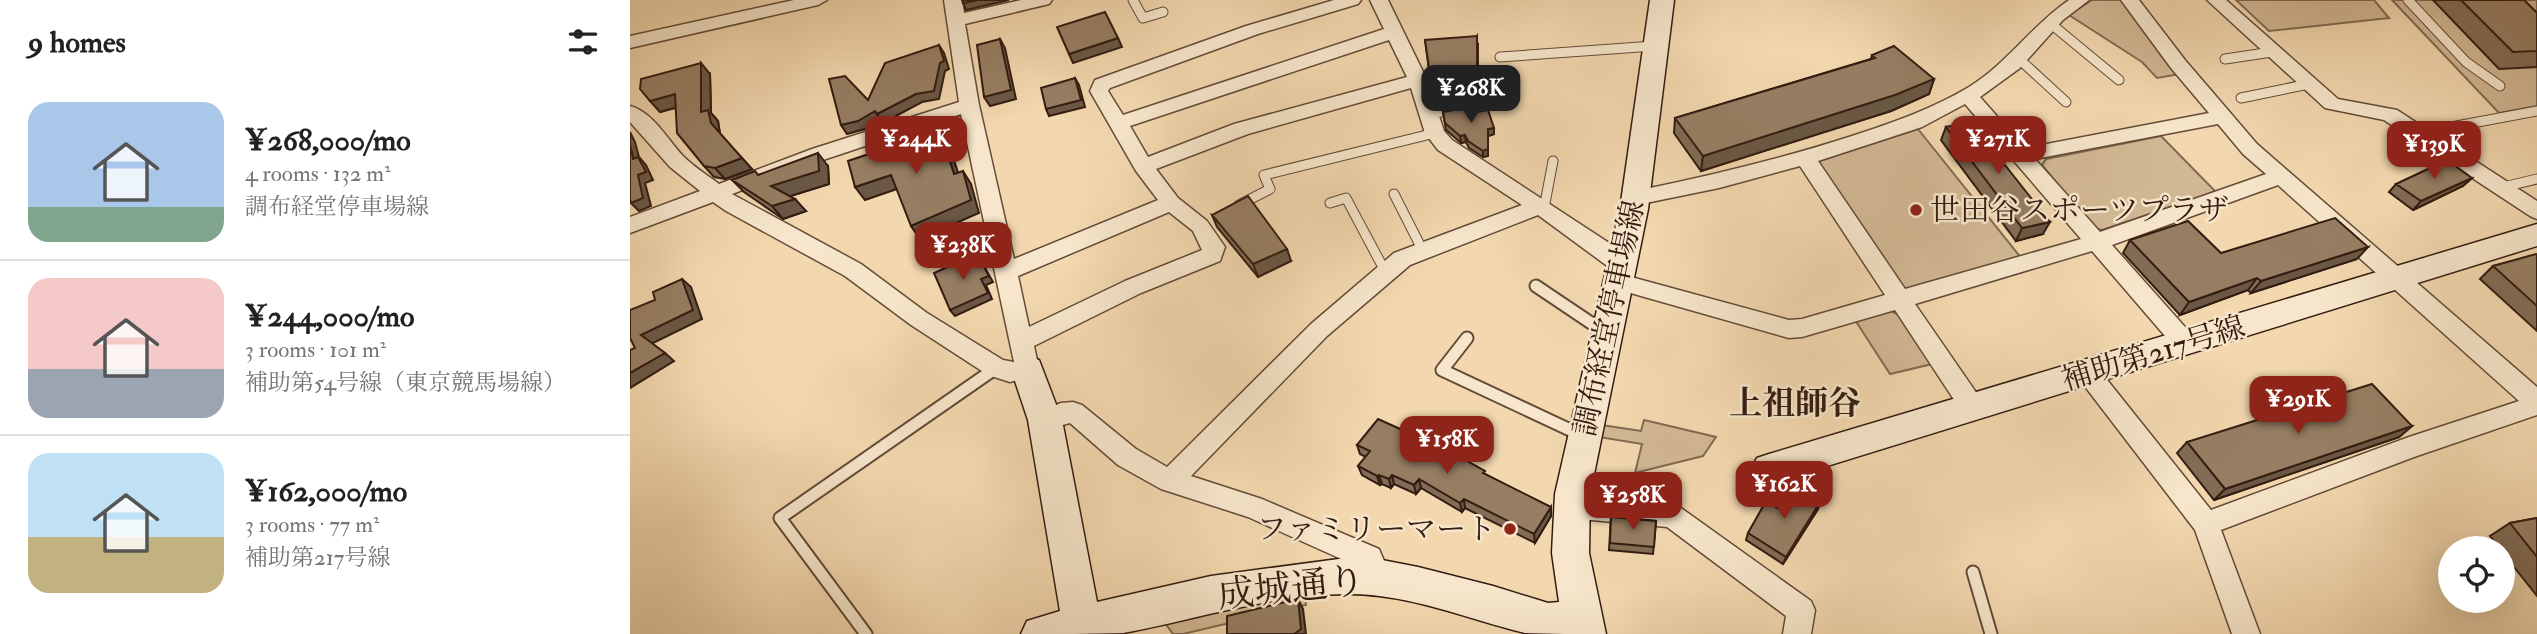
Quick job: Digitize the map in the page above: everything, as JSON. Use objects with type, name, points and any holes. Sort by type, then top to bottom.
[{"type":"street","points":[[630,42],[818,0]]},
{"type":"street","points":[[1043,0],[956,10],[970,105],[1005,271],[1015,360],[1045,420],[1095,629]]},
{"type":"street","points":[[1015,360],[1133,287],[1212,254],[1214,247],[1205,223],[1171,202],[1143,166],[1099,91],[1102,84],[1252,30],[1352,0]]},
{"type":"street","points":[[1379,0],[1392,33],[1418,80],[1432,123],[1445,145],[1540,206],[1618,262],[1622,273],[1789,329],[1902,301],[2097,242],[2279,177]]},
{"type":"street","name":"調布経堂停車場線","points":[[1584,626],[1571,575],[1568,534],[1570,506],[1636,198],[1662,0]]},
{"type":"street","points":[[1636,198],[1719,181],[1805,158],[1915,122],[1969,97],[2018,58],[2050,23],[2080,0]]},
{"type":"street","points":[[2130,0],[2250,149],[2537,403],[2206,524]]},
{"type":"street","points":[[2216,0],[2332,104],[2390,115],[2537,211]]},
{"type":"street","points":[[1119,123],[1392,33]]},
{"type":"street","points":[[1143,166],[1241,129],[1418,80]]},
{"type":"street","points":[[1969,97],[2185,343]]},
{"type":"street","points":[[630,225],[713,192],[970,105]]},
{"type":"street","points":[[630,112],[648,127],[677,162],[733,206],[853,270],[919,319],[1015,360]]},
{"type":"street","points":[[2022,155],[2222,117]]},
{"type":"street","points":[[1805,158],[1973,408]]},
{"type":"street","points":[[1005,271],[1171,202]]},
{"type":"street","points":[[1170,481],[1319,331],[1402,259],[1540,206]]},
{"type":"street","name":"補助第217号線","points":[[1769,469],[2537,235]]},
{"type":"street","points":[[2088,373],[2206,524],[2246,634]]},
{"type":"street","points":[[1045,420],[1061,413],[1073,412],[1126,457],[1170,481],[1253,507],[1335,542],[1369,558],[1377,576]]},
{"type":"street","points":[[1570,506],[1677,518],[1801,610],[1797,634]]},
{"type":"street","name":"成城通り","points":[[1041,634],[1095,629],[1211,594],[1285,582],[1346,576],[1377,576],[1493,604],[1548,622],[1584,626]]},
{"type":"lane","points":[[1133,0],[1143,18],[1163,12]]},
{"type":"lane","points":[[2408,0],[2466,62],[2500,86]]},
{"type":"lane","points":[[2050,23],[2119,80]]},
{"type":"lane","points":[[1500,57],[1654,46]]},
{"type":"lane","points":[[2225,60],[2272,52]]},
{"type":"lane","points":[[2018,58],[2066,102]]},
{"type":"lane","points":[[2241,98],[2309,84]]},
{"type":"lane","points":[[1235,207],[1270,189],[1264,175],[1487,104]]},
{"type":"lane","points":[[2419,134],[2537,111]]},
{"type":"lane","points":[[1540,206],[1545,204],[1553,161]]},
{"type":"lane","points":[[2499,188],[2537,179]]},
{"type":"lane","points":[[1394,194],[1423,251]]},
{"type":"lane","points":[[1330,203],[1346,198],[1386,273]]},
{"type":"lane","points":[[1536,286],[1600,329],[1608,331]]},
{"type":"lane","points":[[1467,338],[1442,370],[1585,437]]},
{"type":"lane","points":[[866,634],[780,517],[1015,360]]},
{"type":"lane","points":[[1973,572],[1991,634]]},
{"type":"shaded area","points":[[2092,0],[2124,0],[2180,74],[2157,78],[2142,62],[2069,15]]},
{"type":"shaded area","points":[[2236,0],[2374,0],[2389,18],[2269,31]]},
{"type":"shaded area","points":[[2392,0],[2537,0],[2537,106],[2499,113]]},
{"type":"shaded area","name":"世田谷スポーツプラザ","points":[[1918,129],[2022,259],[1907,293],[1816,162]]},
{"type":"shaded area","points":[[2161,136],[2216,192],[2102,230],[2093,228],[2042,165],[2046,159]]},
{"type":"shaded area","points":[[1891,311],[1899,315],[1932,364],[1890,374],[1855,320]]},
{"type":"shaded area","points":[[1644,420],[1716,437],[1703,456],[1635,473],[1642,444],[1599,437],[1601,425],[1641,431]]},
{"type":"shaded area","points":[[1305,590],[1306,605],[1183,634],[1173,634],[1162,619]]},
{"type":"building","points":[[2461,0],[2524,0],[2537,13],[2537,51],[2513,52]]},
{"type":"building","points":[[1105,12],[1118,38],[1069,54],[1057,27]]},
{"type":"building","points":[[1477,36],[1477,90],[1437,97],[1430,75],[1425,40]]},
{"type":"building","points":[[1000,39],[1011,90],[984,97],[977,45]]},
{"type":"building","points":[[939,45],[944,61],[940,63],[934,91],[916,94],[877,114],[875,111],[858,121],[841,125],[829,79],[845,76],[868,100],[885,63]]},
{"type":"building","points":[[1894,46],[1934,79],[1895,95],[1703,156],[1675,118],[1875,58],[1872,55]]},
{"type":"building","points":[[701,63],[701,112],[708,110],[711,123],[742,158],[715,168],[704,166],[677,133],[675,94],[650,101],[640,89],[641,79]]},
{"type":"building","points":[[1075,78],[1081,100],[1046,109],[1041,88]]},
{"type":"building","points":[[1477,106],[1477,112],[1488,110],[1494,128],[1488,129],[1488,149],[1483,151],[1468,141],[1465,135],[1460,136],[1445,123],[1443,112]]},
{"type":"building","points":[[1971,122],[2050,222],[2022,228],[1946,127]]},
{"type":"building","points":[[940,130],[954,174],[963,171],[971,200],[911,226],[891,175],[855,187],[848,161]]},
{"type":"building","points":[[630,145],[633,159],[638,157],[646,172],[638,175],[643,198],[631,203],[630,200]]},
{"type":"building","points":[[818,153],[819,171],[771,186],[795,199],[772,206],[732,180],[755,171],[758,175]]},
{"type":"building","points":[[2447,160],[2472,178],[2421,201],[2396,184]]},
{"type":"building","points":[[1248,196],[1287,249],[1253,264],[1212,215]]},
{"type":"building","points":[[2335,218],[2368,247],[2261,281],[2257,278],[2189,302],[2130,240],[2188,221],[2221,253]]},
{"type":"building","points":[[977,254],[989,276],[981,279],[988,293],[950,310],[934,273]]},
{"type":"building","points":[[2537,255],[2537,306],[2493,266]]},
{"type":"building","points":[[682,279],[693,310],[641,335],[665,353],[630,373],[630,350],[635,348],[630,338],[630,310],[655,300],[653,292]]},
{"type":"building","points":[[2372,384],[2412,426],[2225,489],[2187,442]]},
{"type":"building","points":[[1378,419],[1409,433],[1405,438],[1453,461],[1458,456],[1485,471],[1483,473],[1551,507],[1534,534],[1464,499],[1460,503],[1419,479],[1414,485],[1392,475],[1389,479],[1377,476],[1358,466],[1370,451],[1357,445]]},
{"type":"building","points":[[1794,486],[1820,502],[1786,557],[1748,533],[1766,501],[1779,509]]},
{"type":"building","points":[[1611,517],[1656,521],[1654,547],[1610,543]]},
{"type":"building","points":[[2537,518],[2537,557],[2510,523]]},
{"type":"building","points":[[1298,599],[1301,629],[1294,634],[1227,634],[1227,616]]},
{"type":"place","name":"世田谷スポーツプラザ","points":[[1916,210]]},
{"type":"place","name":"ファミリーマート","points":[[1510,529]]},
{"type":"district","name":"上祖師谷","points":[[1795,402]]}]
